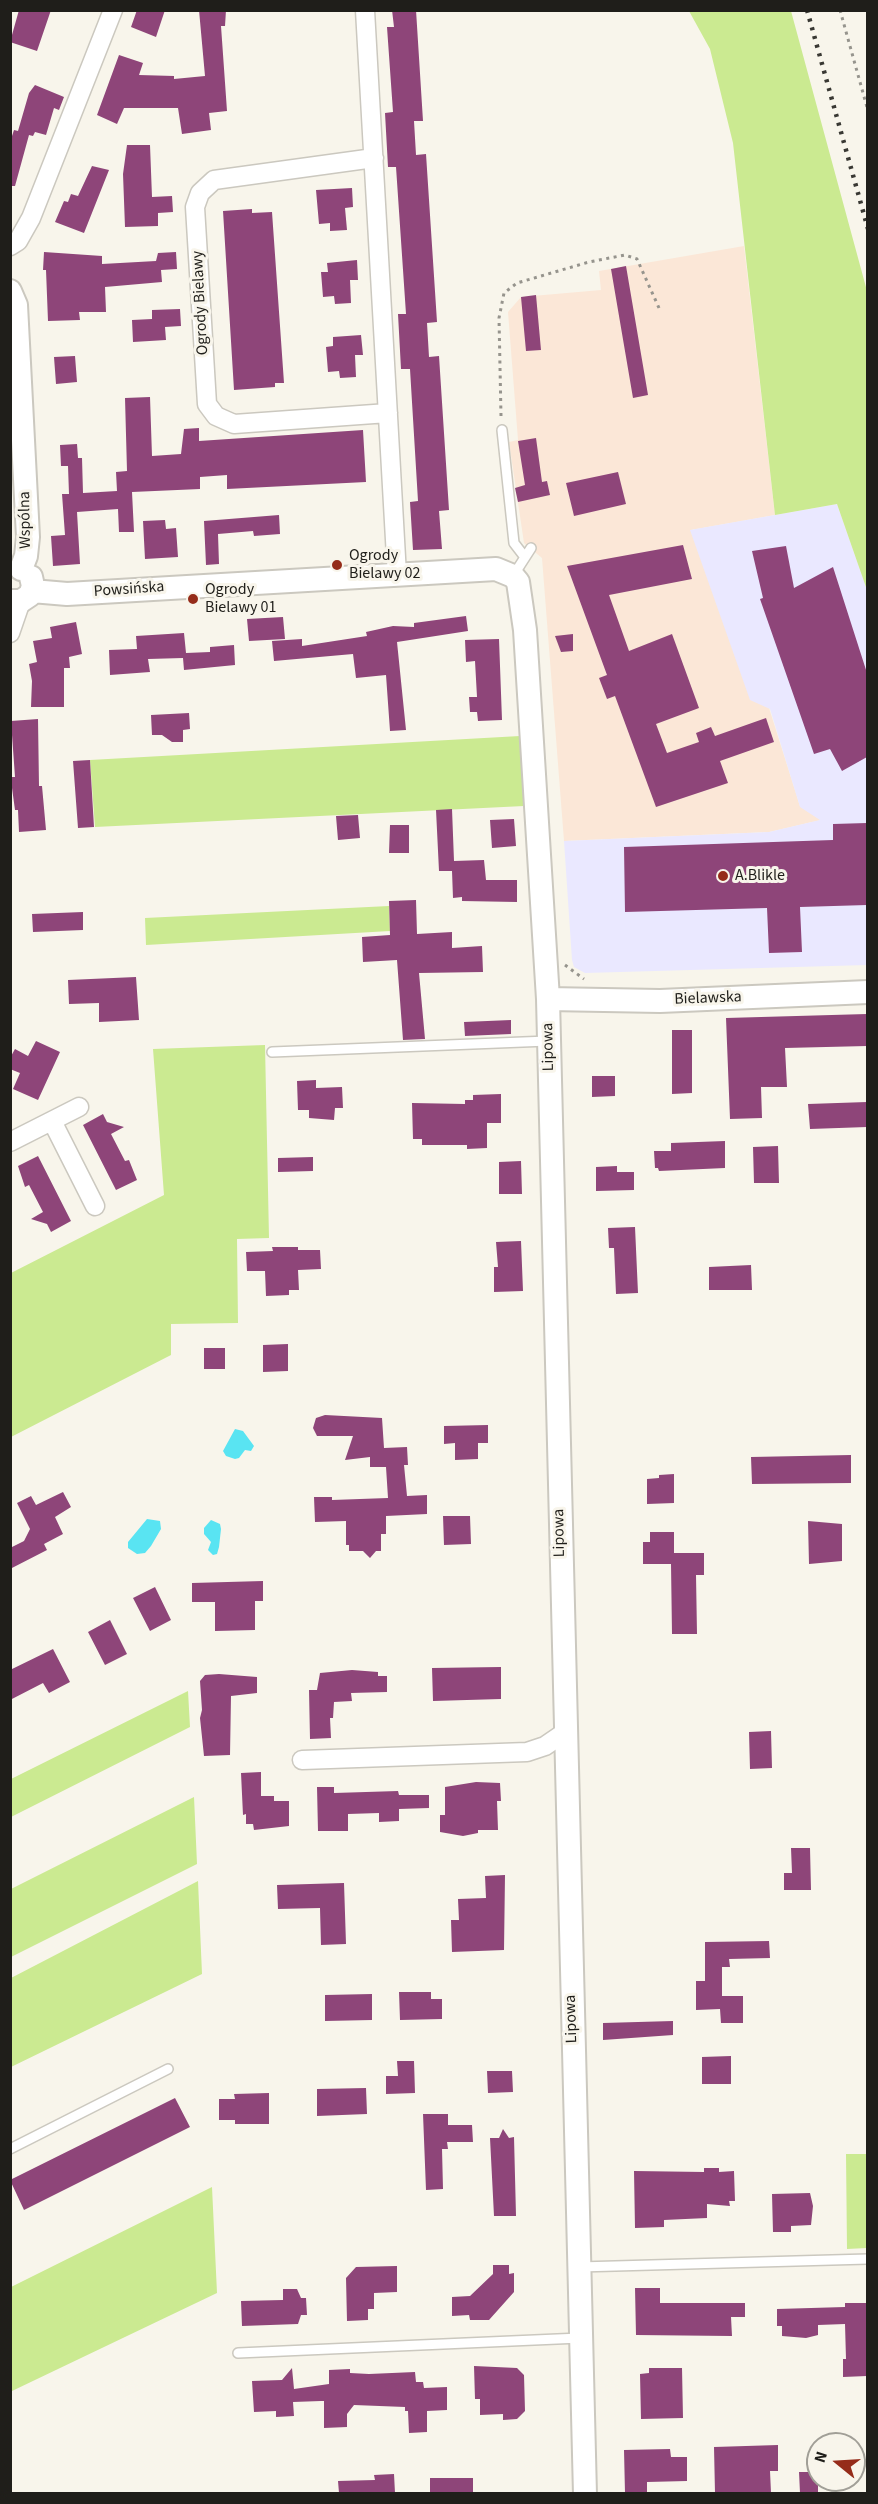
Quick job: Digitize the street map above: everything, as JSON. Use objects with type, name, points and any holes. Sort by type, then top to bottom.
[{"type":"street","points":[[10,246],[18,241],[31,218],[113,10]]},
{"type":"street","points":[[365,10],[397,575]]},
{"type":"street","name":"Ogrody Bielawy","points":[[374,158],[214,180],[200,193],[195,207],[207,404],[216,416],[234,424],[388,413]]},
{"type":"street","name":"Wspólna","points":[[10,291],[16,305],[28,537],[26,556],[16,570]]},
{"type":"street","name":"Powsińska","points":[[21,598],[496,569],[513,576]]},
{"type":"street","points":[[10,633],[21,598],[31,577],[16,570]]},
{"type":"street","name":"Lipowa","points":[[513,576],[521,594],[525,630],[548,999],[564,1733],[585,2493]]},
{"type":"street","name":"Bielawska","points":[[548,999],[660,1001],[867,992]]},
{"type":"street","points":[[10,1142],[79,1107]]},
{"type":"street","points":[[52,1121],[95,1206]]},
{"type":"street","points":[[302,1760],[527,1752],[545,1746],[564,1733]]},
{"type":"lane","points":[[502,430],[514,543],[528,552],[513,576]]},
{"type":"lane","points":[[272,1052],[549,1041]]},
{"type":"lane","points":[[10,2149],[168,2069]]},
{"type":"lane","points":[[578,2267],[867,2259]]},
{"type":"lane","points":[[238,2353],[580,2338]]},
{"type":"path","points":[[840,10],[867,111]]},
{"type":"path","points":[[502,430],[499,318],[504,293],[517,283],[589,262],[625,255],[637,259],[659,308]]},
{"type":"shaded area","points":[[744,246],[775,515],[691,530],[769,708],[800,806],[821,820],[769,832],[564,841],[542,558],[524,543],[509,442],[518,440],[508,312],[521,297],[601,290],[599,271]]},
{"type":"shaded area","points":[[837,504],[867,590],[867,965],[585,973],[574,967],[564,841],[769,832],[820,820],[800,807],[770,709],[750,700],[690,530]]},
{"type":"green space","points":[[689,11],[791,11],[867,291],[867,590],[837,504],[775,515],[733,143],[710,49]]},
{"type":"green space","points":[[520,736],[524,806],[95,827],[90,760]]},
{"type":"green space","points":[[389,906],[390,931],[146,945],[145,918]]},
{"type":"green space","points":[[265,1045],[269,1238],[237,1239],[238,1323],[171,1324],[171,1355],[11,1437],[11,1273],[164,1195],[153,1049]]},
{"type":"green space","points":[[188,1691],[190,1727],[11,1817],[11,1779]]},
{"type":"green space","points":[[194,1797],[197,1864],[11,1957],[11,1889]]},
{"type":"green space","points":[[198,1881],[202,1974],[11,2067],[11,1978]]},
{"type":"green space","points":[[846,2154],[867,2154],[867,2248],[847,2249]]},
{"type":"green space","points":[[212,2187],[217,2293],[12,2391],[11,2287]]},
{"type":"water","points":[[235,1429],[243,1431],[254,1446],[251,1451],[245,1450],[239,1458],[235,1459],[226,1456],[223,1451]]},
{"type":"water","points":[[147,1519],[160,1521],[161,1529],[145,1553],[137,1554],[128,1548],[128,1542]]},
{"type":"water","points":[[211,1520],[220,1524],[221,1529],[217,1554],[213,1555],[208,1550],[211,1542],[204,1534],[204,1528]]},
{"type":"building","points":[[19,10],[51,10],[37,51],[10,42]]},
{"type":"building","points":[[137,10],[165,10],[156,37],[131,27]]},
{"type":"building","points":[[199,10],[226,10],[225,26],[221,26],[227,111],[209,113],[211,130],[182,134],[178,108],[124,108],[117,124],[97,115],[119,55],[143,63],[139,75],[174,76],[174,79],[205,76]]},
{"type":"building","points":[[392,10],[416,10],[423,121],[414,121],[416,155],[426,154],[437,322],[427,323],[429,357],[439,356],[449,510],[439,511],[442,549],[413,550],[410,502],[418,501],[410,369],[401,369],[398,314],[406,314],[396,167],[388,167],[385,113],[393,112],[387,27],[394,27]]},
{"type":"building","points":[[35,85],[64,97],[59,110],[54,108],[46,135],[35,132],[33,136],[29,135],[15,186],[10,186],[10,142],[14,130],[18,131],[29,93]]},
{"type":"building","points":[[127,145],[150,145],[152,197],[172,196],[173,212],[158,213],[158,226],[125,227],[123,174]]},
{"type":"building","points":[[92,166],[109,170],[84,233],[55,222],[64,201],[68,202],[71,194],[78,196]]},
{"type":"building","points":[[352,188],[353,207],[345,208],[347,230],[330,231],[330,223],[319,224],[316,190]]},
{"type":"building","points":[[252,209],[252,213],[272,212],[284,383],[275,383],[275,387],[234,390],[223,211]]},
{"type":"building","points":[[44,252],[102,256],[102,264],[156,261],[158,253],[176,252],[177,269],[161,270],[162,282],[105,287],[106,312],[79,312],[80,320],[48,321],[46,270],[43,270]]},
{"type":"building","points":[[357,260],[358,280],[350,280],[351,303],[335,304],[334,296],[323,297],[321,272],[328,272],[327,263]]},
{"type":"building","points":[[626,266],[648,395],[633,398],[611,269]]},
{"type":"building","points":[[536,295],[541,350],[526,351],[521,297]]},
{"type":"building","points":[[180,309],[181,326],[165,327],[166,340],[133,342],[132,320],[152,319],[152,310]]},
{"type":"building","points":[[361,335],[363,355],[355,355],[356,377],[340,378],[339,371],[328,372],[326,347],[333,346],[333,337]]},
{"type":"building","points":[[75,356],[77,382],[56,384],[54,357]]},
{"type":"building","points":[[150,397],[152,456],[181,454],[184,429],[199,428],[199,441],[363,430],[366,482],[227,489],[227,475],[200,477],[200,489],[132,492],[134,532],[119,532],[118,509],[77,512],[80,564],[53,566],[51,536],[65,535],[62,494],[69,494],[68,466],[61,466],[60,445],[77,444],[78,458],[82,458],[83,493],[117,491],[116,472],[127,471],[125,398]]},
{"type":"building","points":[[536,438],[542,482],[547,481],[550,495],[518,502],[515,488],[525,485],[518,441]]},
{"type":"building","points":[[618,472],[626,504],[574,516],[566,483]]},
{"type":"building","points":[[279,515],[280,534],[254,536],[253,531],[218,534],[219,564],[206,565],[204,521]]},
{"type":"building","points":[[165,520],[166,529],[176,528],[178,557],[145,559],[143,521]]},
{"type":"building","points":[[683,545],[692,579],[609,595],[629,651],[672,634],[699,708],[656,724],[667,753],[699,742],[696,733],[711,727],[715,736],[766,718],[774,742],[720,761],[728,783],[656,807],[615,696],[607,699],[599,678],[607,675],[567,566]]},
{"type":"building","points":[[786,546],[794,588],[833,567],[867,673],[867,757],[842,771],[830,749],[814,754],[760,599],[763,598],[752,551]]},
{"type":"building","points":[[466,616],[468,631],[397,642],[406,730],[390,731],[386,675],[356,678],[353,654],[274,661],[272,641],[302,639],[302,646],[367,636],[366,632],[393,626],[414,627],[414,623]]},
{"type":"building","points":[[283,617],[285,639],[249,641],[247,619]]},
{"type":"building","points":[[76,622],[82,654],[69,657],[70,668],[64,668],[64,707],[31,707],[32,681],[29,664],[37,662],[33,641],[52,638],[50,627]]},
{"type":"building","points":[[184,633],[186,653],[210,652],[210,647],[234,645],[235,665],[184,670],[183,658],[148,659],[150,672],[110,675],[109,650],[137,649],[136,636]]},
{"type":"building","points":[[573,634],[573,651],[561,652],[555,636]]},
{"type":"building","points":[[499,639],[502,720],[478,721],[477,712],[470,712],[469,697],[477,697],[475,661],[466,662],[465,640]]},
{"type":"building","points":[[189,713],[190,729],[183,730],[183,742],[172,742],[162,735],[152,735],[151,715]]},
{"type":"building","points":[[38,719],[39,786],[42,786],[46,830],[19,832],[18,810],[15,810],[12,788],[12,777],[15,777],[11,721]]},
{"type":"building","points":[[90,760],[94,827],[78,828],[73,761]]},
{"type":"building","points":[[452,809],[454,861],[484,860],[486,880],[517,880],[517,902],[462,901],[462,897],[453,898],[452,871],[439,871],[436,810]]},
{"type":"building","points":[[358,815],[360,838],[338,840],[336,816]]},
{"type":"building","points":[[514,819],[516,846],[492,848],[490,820]]},
{"type":"building","name":"A.Blikle","points":[[867,823],[867,905],[800,907],[802,952],[769,953],[767,908],[625,912],[624,847],[833,840],[833,824]]},
{"type":"building","points":[[390,825],[409,825],[409,853],[389,853]]},
{"type":"building","points":[[416,900],[417,934],[452,932],[452,948],[482,946],[483,972],[419,973],[425,1039],[403,1040],[397,960],[363,962],[362,937],[390,935],[389,901]]},
{"type":"building","points":[[83,912],[83,930],[33,932],[32,914]]},
{"type":"building","points":[[136,977],[139,1020],[99,1022],[99,1003],[69,1004],[68,980]]},
{"type":"building","points":[[867,1014],[867,1046],[785,1048],[787,1087],[761,1087],[762,1118],[730,1119],[726,1018]]},
{"type":"building","points":[[511,1020],[511,1034],[465,1036],[464,1022]]},
{"type":"building","points":[[672,1030],[692,1030],[692,1093],[672,1094]]},
{"type":"building","points":[[36,1041],[60,1052],[38,1100],[13,1089],[20,1073],[10,1069],[10,1058],[15,1049],[28,1056]]},
{"type":"building","points":[[592,1076],[615,1076],[615,1096],[592,1097]]},
{"type":"building","points":[[316,1080],[316,1088],[342,1087],[343,1108],[335,1108],[334,1120],[309,1118],[309,1110],[298,1110],[297,1081]]},
{"type":"building","points":[[501,1094],[501,1123],[487,1123],[487,1148],[467,1149],[467,1145],[422,1145],[422,1139],[413,1139],[412,1103],[465,1104],[465,1100],[473,1100],[473,1095]]},
{"type":"building","points":[[867,1102],[867,1127],[810,1129],[808,1104]]},
{"type":"building","points":[[103,1114],[107,1122],[124,1127],[111,1134],[125,1161],[129,1160],[137,1180],[116,1190],[83,1125]]},
{"type":"building","points":[[725,1141],[725,1168],[659,1171],[655,1168],[654,1151],[671,1151],[671,1143]]},
{"type":"building","points":[[778,1146],[779,1183],[754,1183],[753,1147]]},
{"type":"building","points":[[38,1156],[71,1221],[51,1232],[47,1224],[31,1219],[43,1212],[29,1185],[25,1187],[18,1166]]},
{"type":"building","points":[[313,1157],[313,1171],[278,1172],[278,1158]]},
{"type":"building","points":[[521,1161],[522,1194],[499,1194],[499,1162]]},
{"type":"building","points":[[617,1166],[617,1172],[634,1172],[634,1190],[596,1191],[596,1167]]},
{"type":"building","points":[[635,1227],[638,1293],[616,1294],[614,1248],[609,1248],[608,1228]]},
{"type":"building","points":[[521,1241],[523,1291],[494,1292],[494,1267],[498,1267],[496,1242]]},
{"type":"building","points":[[272,1247],[320,1250],[321,1269],[298,1270],[299,1290],[289,1290],[289,1295],[266,1296],[265,1271],[247,1271],[246,1252],[273,1251]]},
{"type":"building","points":[[751,1265],[752,1290],[709,1290],[709,1267]]},
{"type":"building","points":[[288,1344],[288,1371],[263,1372],[263,1345]]},
{"type":"building","points":[[204,1348],[225,1348],[225,1369],[204,1369]]},
{"type":"building","points":[[325,1415],[382,1418],[384,1448],[407,1447],[408,1465],[404,1465],[407,1496],[427,1495],[427,1514],[386,1516],[386,1534],[381,1534],[381,1551],[376,1551],[370,1558],[363,1551],[349,1551],[349,1545],[346,1545],[346,1521],[315,1522],[314,1497],[332,1497],[332,1500],[388,1498],[386,1467],[370,1467],[370,1457],[345,1460],[353,1436],[317,1436],[313,1428],[316,1418]]},
{"type":"building","points":[[488,1425],[488,1443],[478,1443],[478,1459],[455,1460],[455,1443],[444,1444],[444,1426]]},
{"type":"building","points":[[851,1455],[851,1483],[752,1484],[751,1457]]},
{"type":"building","points":[[674,1474],[674,1503],[647,1504],[647,1479]]},
{"type":"building","points":[[63,1492],[71,1507],[55,1517],[63,1534],[44,1544],[47,1550],[10,1569],[10,1548],[24,1541],[30,1529],[17,1503],[31,1496],[36,1505]]},
{"type":"building","points":[[443,1516],[470,1516],[471,1544],[444,1545]]},
{"type":"building","points":[[808,1521],[842,1524],[842,1561],[809,1564]]},
{"type":"building","points":[[650,1532],[674,1532],[674,1553],[704,1553],[704,1575],[696,1575],[697,1634],[672,1634],[671,1564],[643,1564],[643,1542],[650,1542]]},
{"type":"building","points":[[263,1581],[263,1601],[255,1601],[255,1630],[215,1631],[215,1602],[192,1602],[192,1583]]},
{"type":"building","points":[[155,1587],[171,1620],[150,1631],[133,1598]]},
{"type":"building","points":[[110,1620],[127,1654],[105,1665],[88,1632]]},
{"type":"building","points":[[53,1649],[70,1682],[49,1693],[43,1683],[10,1700],[10,1670]]},
{"type":"building","points":[[501,1667],[501,1699],[433,1701],[432,1668]]},
{"type":"building","points":[[352,1670],[378,1672],[378,1676],[387,1676],[387,1692],[351,1693],[352,1701],[334,1702],[333,1718],[330,1718],[331,1738],[310,1739],[309,1690],[317,1690],[320,1673]]},
{"type":"building","points":[[205,1675],[257,1677],[257,1693],[231,1696],[230,1755],[204,1756],[200,1718],[202,1710],[200,1681]]},
{"type":"building","points":[[771,1731],[772,1768],[750,1769],[749,1732]]},
{"type":"building","points":[[261,1772],[261,1796],[274,1796],[274,1801],[289,1801],[289,1826],[254,1830],[253,1824],[246,1824],[246,1814],[243,1815],[241,1773]]},
{"type":"building","points":[[476,1782],[500,1783],[501,1801],[497,1801],[498,1830],[478,1830],[478,1833],[463,1836],[440,1832],[440,1815],[445,1815],[445,1787]]},
{"type":"building","points":[[317,1787],[334,1787],[334,1793],[398,1791],[399,1795],[429,1795],[429,1808],[399,1809],[399,1821],[379,1822],[379,1813],[348,1814],[348,1831],[318,1831]]},
{"type":"building","points":[[791,1848],[810,1848],[811,1890],[784,1890],[784,1873],[792,1873]]},
{"type":"building","points":[[505,1875],[504,1950],[452,1952],[451,1920],[459,1920],[458,1899],[486,1898],[485,1876]]},
{"type":"building","points":[[344,1883],[346,1944],[321,1945],[320,1908],[278,1909],[277,1885]]},
{"type":"building","points":[[769,1941],[770,1958],[729,1959],[730,1967],[722,1967],[722,1996],[743,1996],[743,2023],[721,2023],[720,2009],[696,2010],[696,1981],[705,1981],[705,1942]]},
{"type":"building","points":[[399,1992],[431,1992],[431,1999],[442,1999],[442,2019],[400,2020]]},
{"type":"building","points":[[372,1994],[372,2020],[325,2021],[325,1995]]},
{"type":"building","points":[[673,2021],[673,2035],[603,2040],[603,2023]]},
{"type":"building","points":[[731,2056],[731,2084],[702,2084],[702,2057]]},
{"type":"building","points":[[397,2061],[414,2061],[415,2093],[386,2094],[386,2076],[398,2076]]},
{"type":"building","points":[[487,2071],[512,2071],[513,2092],[488,2093]]},
{"type":"building","points":[[366,2088],[367,2114],[317,2116],[317,2089]]},
{"type":"building","points":[[269,2093],[269,2124],[235,2124],[235,2120],[219,2120],[219,2099],[235,2099],[234,2094]]},
{"type":"building","points":[[175,2098],[190,2127],[24,2210],[10,2180]]},
{"type":"building","points":[[423,2114],[448,2114],[448,2125],[472,2125],[473,2142],[447,2142],[448,2149],[442,2149],[443,2189],[426,2190]]},
{"type":"building","points":[[503,2129],[509,2138],[514,2137],[516,2216],[494,2216],[490,2138],[499,2138]]},
{"type":"building","points":[[704,2168],[719,2168],[719,2172],[734,2171],[735,2201],[729,2201],[730,2206],[707,2204],[707,2218],[664,2220],[664,2227],[635,2228],[634,2171],[704,2172]]},
{"type":"building","points":[[810,2193],[813,2206],[811,2225],[791,2226],[791,2232],[773,2232],[772,2194]]},
{"type":"building","points":[[493,2265],[509,2265],[509,2274],[514,2273],[514,2292],[489,2320],[470,2320],[469,2315],[452,2316],[452,2297],[470,2296],[493,2274]]},
{"type":"building","points":[[397,2266],[397,2292],[374,2293],[374,2309],[368,2309],[368,2320],[347,2321],[346,2278],[356,2267]]},
{"type":"building","points":[[635,2288],[660,2288],[660,2303],[745,2303],[745,2317],[731,2317],[732,2336],[636,2335]]},
{"type":"building","points":[[283,2289],[297,2289],[301,2298],[306,2298],[307,2315],[301,2315],[298,2324],[242,2326],[241,2301],[283,2300]]},
{"type":"building","points":[[845,2303],[867,2303],[867,2376],[843,2377],[843,2359],[846,2359],[845,2324],[818,2325],[818,2335],[806,2338],[782,2336],[782,2326],[777,2326],[777,2309],[845,2307]]},
{"type":"building","points":[[474,2366],[517,2368],[524,2375],[525,2411],[517,2419],[503,2420],[503,2414],[480,2415],[480,2399],[475,2399]]},
{"type":"building","points":[[292,2368],[294,2389],[329,2384],[329,2370],[350,2369],[350,2373],[369,2374],[415,2372],[416,2382],[423,2382],[424,2388],[447,2387],[447,2410],[427,2411],[427,2432],[409,2433],[408,2411],[405,2411],[405,2407],[354,2405],[347,2414],[347,2427],[324,2428],[324,2401],[293,2402],[294,2416],[276,2417],[276,2411],[254,2412],[252,2381],[282,2380]]},
{"type":"building","points":[[649,2368],[682,2368],[683,2418],[641,2419],[640,2374],[649,2373]]},
{"type":"building","points":[[778,2445],[778,2471],[770,2471],[771,2493],[715,2493],[714,2447]]},
{"type":"building","points":[[670,2449],[671,2457],[687,2457],[687,2481],[647,2482],[647,2493],[625,2493],[624,2450]]},
{"type":"building","points":[[799,2472],[806,2472],[806,2492],[818,2493],[800,2493]]},
{"type":"building","points":[[394,2474],[395,2493],[339,2493],[338,2481],[375,2480],[374,2475]]},
{"type":"building","points":[[430,2478],[473,2478],[473,2493],[430,2493]]},
{"type":"railway","points":[[807,10],[868,229]]},
{"type":"place","name":"Ogrody Bielawy 02","points":[[337,565]]},
{"type":"place","name":"Ogrody Bielawy 01","points":[[193,599]]},
{"type":"place","name":"A.Blikle","points":[[723,876]]}]
